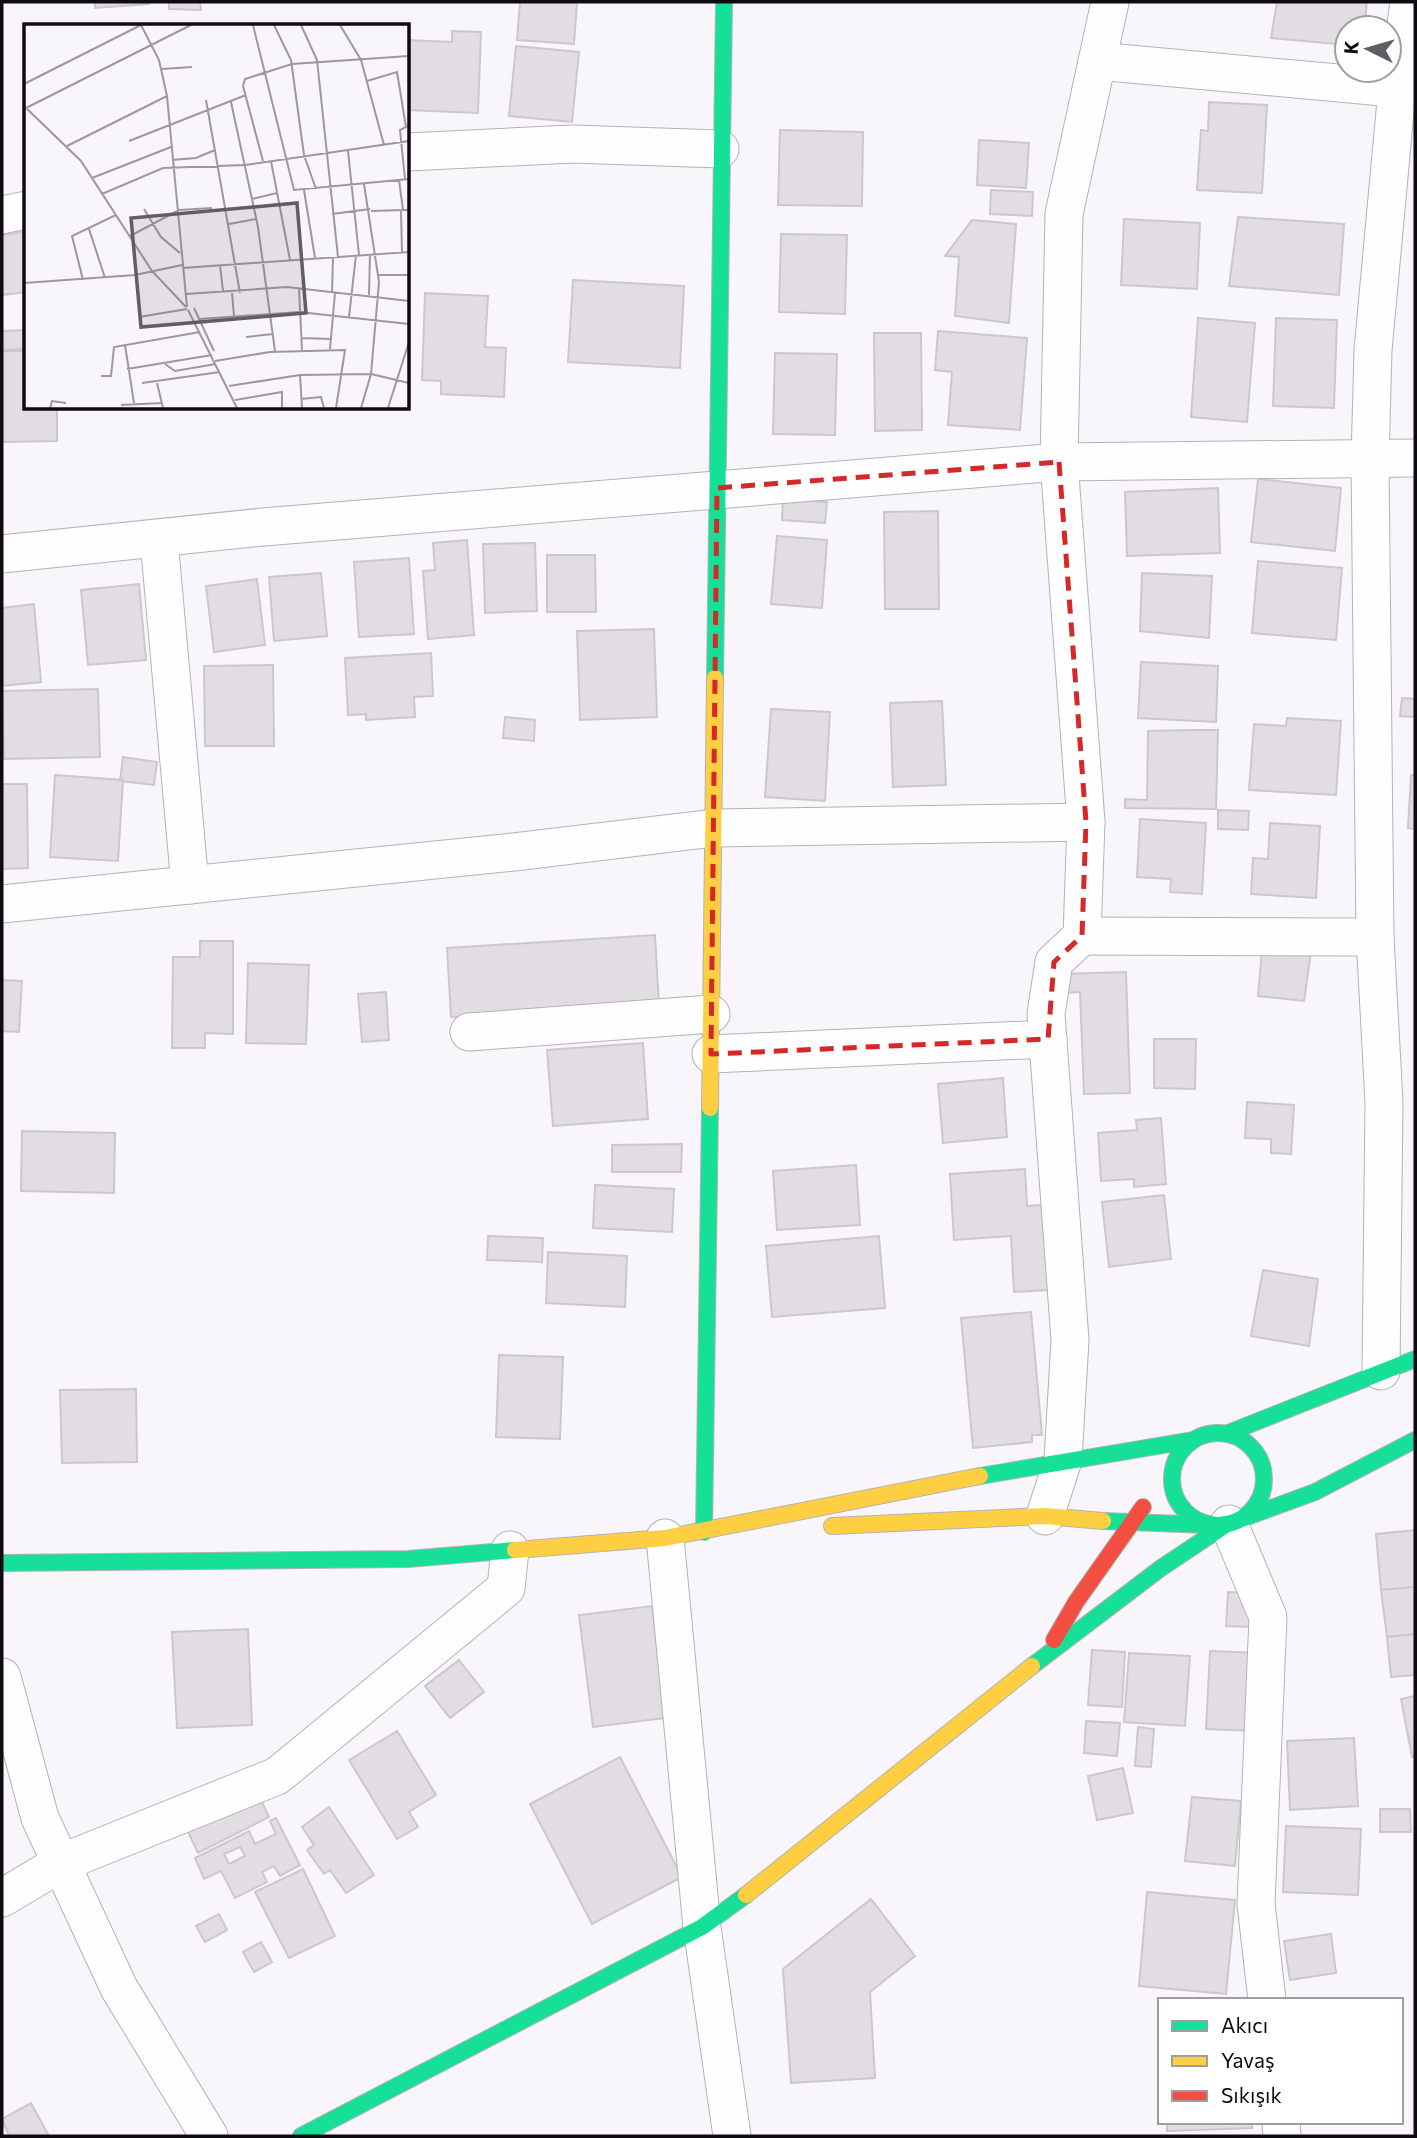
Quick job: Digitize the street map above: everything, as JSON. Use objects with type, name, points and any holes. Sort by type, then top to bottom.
[{"type":"street","points":[[704,1532],[724,2]]},
{"type":"street","points":[[1082,936],[1086,822],[1059,461],[1064,215],[1110,2]]},
{"type":"street","points":[[1381,1371],[1384,1102],[1375,937],[1370,460],[1373,350],[1406,90],[1409,2]]},
{"type":"street","points":[[1097,61],[1406,90]]},
{"type":"street","points":[[410,152],[572,144],[720,149]]},
{"type":"street","points":[[2,215],[24,211]]},
{"type":"street","points":[[2,554],[159,540],[263,527],[1059,461],[1415,458]]},
{"type":"street","points":[[159,540],[190,885]]},
{"type":"street","points":[[2,904],[514,852],[714,828],[1086,822]]},
{"type":"street","points":[[1045,1516],[1063,1460],[1070,1340],[1046,1014],[1054,962],[1082,936],[1375,937]]},
{"type":"street","points":[[469,1032],[711,1014]]},
{"type":"street","points":[[710,1054],[1048,1039]]},
{"type":"street","points":[[2,1563],[408,1559],[665,1538],[1063,1460],[1193,1440],[1210,1433],[1228,1433],[1275,1418],[1381,1371],[1415,1360]]},
{"type":"street","points":[[302,2136],[702,1927],[772,1877],[1046,1654],[1161,1568],[1256,1505],[1264,1488],[1264,1470],[1257,1453],[1244,1440],[1228,1433]]},
{"type":"street","points":[[1046,1654],[1076,1602],[1129,1524],[1173,1469],[1180,1452],[1193,1440]]},
{"type":"street","points":[[704,1532],[1045,1516],[1129,1524],[1227,1523],[1315,1492],[1415,1440]]},
{"type":"street","points":[[1173,1469],[1173,1487],[1180,1504],[1192,1517],[1227,1523]]},
{"type":"street","points":[[1227,1523],[1268,1617],[1256,1904],[1267,1998]]},
{"type":"street","points":[[665,1538],[702,1927],[732,2136]]},
{"type":"street","points":[[2,1898],[61,1863],[277,1776],[506,1588],[510,1550]]},
{"type":"street","points":[[2,1676],[40,1818],[119,1988],[209,2136]]},
{"type":"highlighted area","points":[[1059,462],[1086,822],[1082,936],[1054,962],[1048,1039],[711,1054],[717,488]]},
{"type":"building","points":[[95,2],[148,2],[149,4],[95,8]]},
{"type":"building","points":[[169,2],[200,2],[201,10],[169,9]]},
{"type":"building","points":[[520,2],[577,2],[574,44],[517,40]]},
{"type":"building","points":[[1277,2],[1367,2],[1366,14],[1333,14],[1333,44],[1271,38]]},
{"type":"building","points":[[452,31],[481,32],[478,113],[410,110],[410,40],[452,42]]},
{"type":"building","points":[[516,46],[579,52],[572,122],[509,116]]},
{"type":"building","points":[[1209,102],[1267,105],[1262,193],[1197,190],[1201,130],[1208,131]]},
{"type":"building","points":[[780,130],[863,132],[862,206],[778,205]]},
{"type":"building","points":[[979,140],[1029,143],[1026,188],[977,185]]},
{"type":"building","points":[[991,190],[1033,192],[1032,216],[990,214]]},
{"type":"building","points":[[1238,217],[1344,224],[1339,295],[1229,286]]},
{"type":"building","points":[[1124,219],[1200,223],[1197,289],[1121,285]]},
{"type":"building","points":[[972,220],[1016,224],[1009,323],[955,316],[959,257],[945,256]]},
{"type":"building","points":[[23,232],[24,292],[2,295],[2,235]]},
{"type":"building","points":[[781,234],[847,235],[845,314],[779,312]]},
{"type":"building","points":[[573,280],[684,286],[680,368],[568,362]]},
{"type":"building","points":[[425,293],[488,296],[485,347],[506,348],[504,397],[441,394],[441,381],[422,380]]},
{"type":"building","points":[[1198,318],[1255,323],[1247,422],[1191,417]]},
{"type":"building","points":[[1276,318],[1337,320],[1334,408],[1273,406]]},
{"type":"building","points":[[24,330],[24,349],[2,350],[2,331]]},
{"type":"building","points":[[938,331],[1027,338],[1020,430],[948,425],[952,372],[935,370]]},
{"type":"building","points":[[874,333],[921,333],[922,430],[875,431]]},
{"type":"building","points":[[2,351],[24,351],[24,410],[57,410],[57,441],[2,442]]},
{"type":"building","points":[[775,353],[837,354],[835,435],[773,434]]},
{"type":"building","points":[[1258,479],[1341,488],[1335,551],[1251,542]]},
{"type":"building","points":[[1218,488],[1220,553],[1127,556],[1125,492]]},
{"type":"building","points":[[783,499],[827,502],[825,523],[782,520]]},
{"type":"building","points":[[938,511],[939,609],[885,609],[884,512]]},
{"type":"building","points":[[777,536],[827,540],[822,608],[771,604]]},
{"type":"building","points":[[467,540],[474,635],[428,639],[423,571],[435,570],[433,543]]},
{"type":"building","points":[[535,543],[537,611],[485,613],[483,544]]},
{"type":"building","points":[[547,555],[595,555],[596,612],[547,612]]},
{"type":"building","points":[[409,558],[414,634],[359,637],[354,562]]},
{"type":"building","points":[[1258,561],[1342,568],[1336,640],[1252,633]]},
{"type":"building","points":[[321,573],[327,636],[274,641],[269,577]]},
{"type":"building","points":[[1142,573],[1212,576],[1209,638],[1140,631]]},
{"type":"building","points":[[257,579],[265,645],[214,652],[206,586]]},
{"type":"building","points":[[139,584],[146,660],[88,665],[81,590]]},
{"type":"building","points":[[34,604],[41,682],[2,686],[2,608]]},
{"type":"building","points":[[654,629],[657,717],[580,720],[577,631]]},
{"type":"building","points":[[431,653],[433,696],[414,697],[415,717],[366,720],[366,714],[348,715],[345,658]]},
{"type":"building","points":[[1141,662],[1218,666],[1216,722],[1138,718]]},
{"type":"building","points":[[273,665],[274,746],[205,746],[204,666]]},
{"type":"building","points":[[98,689],[100,757],[4,759],[2,691]]},
{"type":"building","points":[[1402,698],[1415,699],[1415,717],[1400,716]]},
{"type":"building","points":[[942,701],[946,785],[893,787],[890,703]]},
{"type":"building","points":[[771,709],[830,712],[825,801],[765,797]]},
{"type":"building","points":[[505,717],[535,720],[534,741],[503,738]]},
{"type":"building","points":[[1287,718],[1341,721],[1336,795],[1249,790],[1254,724],[1286,726]]},
{"type":"building","points":[[1218,730],[1216,809],[1125,808],[1125,799],[1147,800],[1148,731]]},
{"type":"building","points":[[123,757],[157,762],[154,785],[120,781]]},
{"type":"building","points":[[55,775],[123,780],[118,861],[50,857]]},
{"type":"building","points":[[1411,775],[1415,775],[1415,829],[1408,828]]},
{"type":"building","points":[[2,784],[27,784],[28,868],[2,869]]},
{"type":"building","points":[[1218,810],[1249,811],[1248,830],[1218,829]]},
{"type":"building","points":[[1140,819],[1206,823],[1202,894],[1170,892],[1171,879],[1137,877]]},
{"type":"building","points":[[1270,823],[1320,826],[1316,898],[1251,894],[1253,858],[1268,859]]},
{"type":"building","points":[[655,935],[659,1005],[451,1017],[447,948]]},
{"type":"building","points":[[1263,939],[1312,945],[1304,1001],[1258,996]]},
{"type":"building","points":[[200,941],[233,941],[233,1034],[205,1033],[205,1048],[172,1048],[173,957],[200,957]]},
{"type":"building","points":[[248,963],[309,965],[306,1044],[246,1043]]},
{"type":"building","points":[[1126,972],[1130,1093],[1084,1094],[1080,992],[1062,993],[1061,974]]},
{"type":"building","points":[[2,980],[22,981],[19,1032],[2,1031]]},
{"type":"building","points":[[386,992],[389,1040],[362,1042],[358,994]]},
{"type":"building","points":[[1154,1039],[1196,1039],[1195,1089],[1154,1088]]},
{"type":"building","points":[[643,1043],[648,1119],[553,1126],[547,1050]]},
{"type":"building","points":[[1003,1078],[1007,1137],[943,1143],[938,1084]]},
{"type":"building","points":[[1247,1102],[1294,1105],[1291,1154],[1271,1153],[1271,1139],[1245,1138]]},
{"type":"building","points":[[1161,1118],[1166,1184],[1134,1187],[1134,1179],[1101,1181],[1098,1133],[1137,1130],[1136,1120]]},
{"type":"building","points":[[22,1131],[115,1133],[114,1193],[21,1191]]},
{"type":"building","points":[[682,1144],[681,1172],[612,1172],[612,1145]]},
{"type":"building","points":[[856,1165],[860,1225],[777,1230],[773,1171]]},
{"type":"building","points":[[1025,1169],[1027,1206],[1042,1205],[1048,1290],[1014,1292],[1011,1236],[954,1240],[950,1174]]},
{"type":"building","points":[[595,1185],[674,1189],[672,1232],[593,1228]]},
{"type":"building","points":[[1164,1195],[1171,1259],[1109,1267],[1102,1202]]},
{"type":"building","points":[[488,1236],[543,1238],[542,1262],[487,1260]]},
{"type":"building","points":[[879,1236],[885,1308],[772,1317],[766,1246]]},
{"type":"building","points":[[548,1252],[627,1256],[625,1307],[546,1303]]},
{"type":"building","points":[[1263,1270],[1318,1279],[1309,1346],[1251,1336]]},
{"type":"building","points":[[1031,1312],[1042,1435],[1032,1435],[1032,1442],[973,1448],[961,1318]]},
{"type":"building","points":[[499,1355],[563,1357],[560,1439],[496,1437]]},
{"type":"building","points":[[136,1389],[137,1462],[62,1463],[60,1390]]},
{"type":"building","points":[[1415,1530],[1415,1587],[1381,1590],[1376,1534]]},
{"type":"building","points":[[1415,1587],[1415,1634],[1387,1637],[1381,1590]]},
{"type":"building","points":[[1228,1592],[1251,1593],[1250,1627],[1226,1626]]},
{"type":"building","points":[[652,1606],[666,1718],[593,1727],[579,1615]]},
{"type":"building","points":[[248,1629],[252,1725],[177,1728],[172,1632]]},
{"type":"building","points":[[1415,1634],[1415,1675],[1391,1677],[1387,1637]]},
{"type":"building","points":[[1092,1650],[1125,1652],[1122,1707],[1088,1705]]},
{"type":"building","points":[[1210,1651],[1258,1653],[1254,1731],[1206,1729]]},
{"type":"building","points":[[1129,1653],[1190,1656],[1185,1726],[1124,1722]]},
{"type":"building","points":[[459,1660],[484,1692],[450,1718],[425,1686]]},
{"type":"building","points":[[1415,1696],[1415,1756],[1412,1757],[1401,1699]]},
{"type":"building","points":[[1086,1721],[1120,1723],[1117,1756],[1084,1753]]},
{"type":"building","points":[[1138,1727],[1154,1729],[1151,1767],[1135,1766]]},
{"type":"building","points":[[397,1731],[436,1795],[409,1812],[418,1827],[397,1839],[349,1760]]},
{"type":"building","points":[[1354,1738],[1358,1806],[1290,1810],[1287,1741]]},
{"type":"building","points":[[620,1757],[682,1877],[592,1924],[530,1804]]},
{"type":"building","points":[[1123,1768],[1133,1813],[1097,1820],[1088,1776]]},
{"type":"building","points":[[255,1787],[269,1817],[198,1853],[183,1821]]},
{"type":"building","points":[[1192,1797],[1241,1801],[1235,1866],[1185,1861]]},
{"type":"building","points":[[329,1807],[374,1875],[346,1893],[330,1870],[324,1874],[307,1850],[314,1845],[302,1827]]},
{"type":"building","points":[[1380,1809],[1410,1809],[1411,1832],[1380,1832]]},
{"type":"building","points":[[276,1818],[300,1865],[280,1876],[274,1866],[262,1872],[267,1882],[235,1898],[221,1871],[204,1879],[195,1858],[249,1831],[255,1844],[276,1834],[270,1821]],"holes":[[[240,1847],[245,1856],[229,1864],[224,1854]]]},
{"type":"building","points":[[1286,1826],[1361,1829],[1358,1895],[1283,1892]]},
{"type":"building","points":[[303,1869],[335,1936],[289,1958],[255,1892]]},
{"type":"building","points":[[1147,1892],[1235,1900],[1226,1994],[1139,1986]]},
{"type":"building","points":[[871,1899],[915,1956],[870,1992],[875,2078],[791,2083],[783,1969]]},
{"type":"building","points":[[219,1914],[227,1930],[205,1942],[196,1926]]},
{"type":"building","points":[[1331,1934],[1336,1973],[1290,1980],[1284,1941]]},
{"type":"building","points":[[261,1942],[272,1962],[254,1972],[243,1952]]},
{"type":"building","points":[[31,2103],[49,2136],[9,2136],[2,2119]]},
{"type":"building","points":[[1167,2124],[1252,2124],[1252,2128],[1167,2131]]},
{"type":"traffic: fast","points":[[715,678],[724,2]]},
{"type":"traffic: fast","points":[[704,1532],[710,1108]]},
{"type":"traffic: fast","points":[[1228,1433],[1415,1359]]},
{"type":"traffic: fast","points":[[1218,1433],[1236,1437],[1250,1447],[1260,1461],[1264,1479],[1260,1497],[1250,1511],[1236,1521],[1218,1525],[1200,1521],[1186,1511],[1176,1497],[1172,1479],[1176,1461],[1186,1447],[1200,1437],[1218,1433]]},
{"type":"traffic: fast","points":[[980,1476],[1193,1440]]},
{"type":"traffic: fast","points":[[1244,1518],[1315,1492],[1415,1440]]},
{"type":"traffic: fast","points":[[1103,1521],[1209,1525]]},
{"type":"traffic: fast","points":[[1032,1666],[1161,1568],[1227,1524]]},
{"type":"traffic: fast","points":[[2,1563],[408,1559],[515,1550]]},
{"type":"traffic: fast","points":[[301,2136],[702,1927],[746,1895]]},
{"type":"traffic: slow","points":[[710,1108],[715,678]]},
{"type":"traffic: slow","points":[[515,1550],[665,1538],[980,1476]]},
{"type":"traffic: slow","points":[[832,1526],[1045,1516],[1103,1521]]},
{"type":"traffic: slow","points":[[746,1895],[1032,1666]]},
{"type":"traffic: jam","points":[[1054,1640],[1076,1602],[1143,1507]]}]
